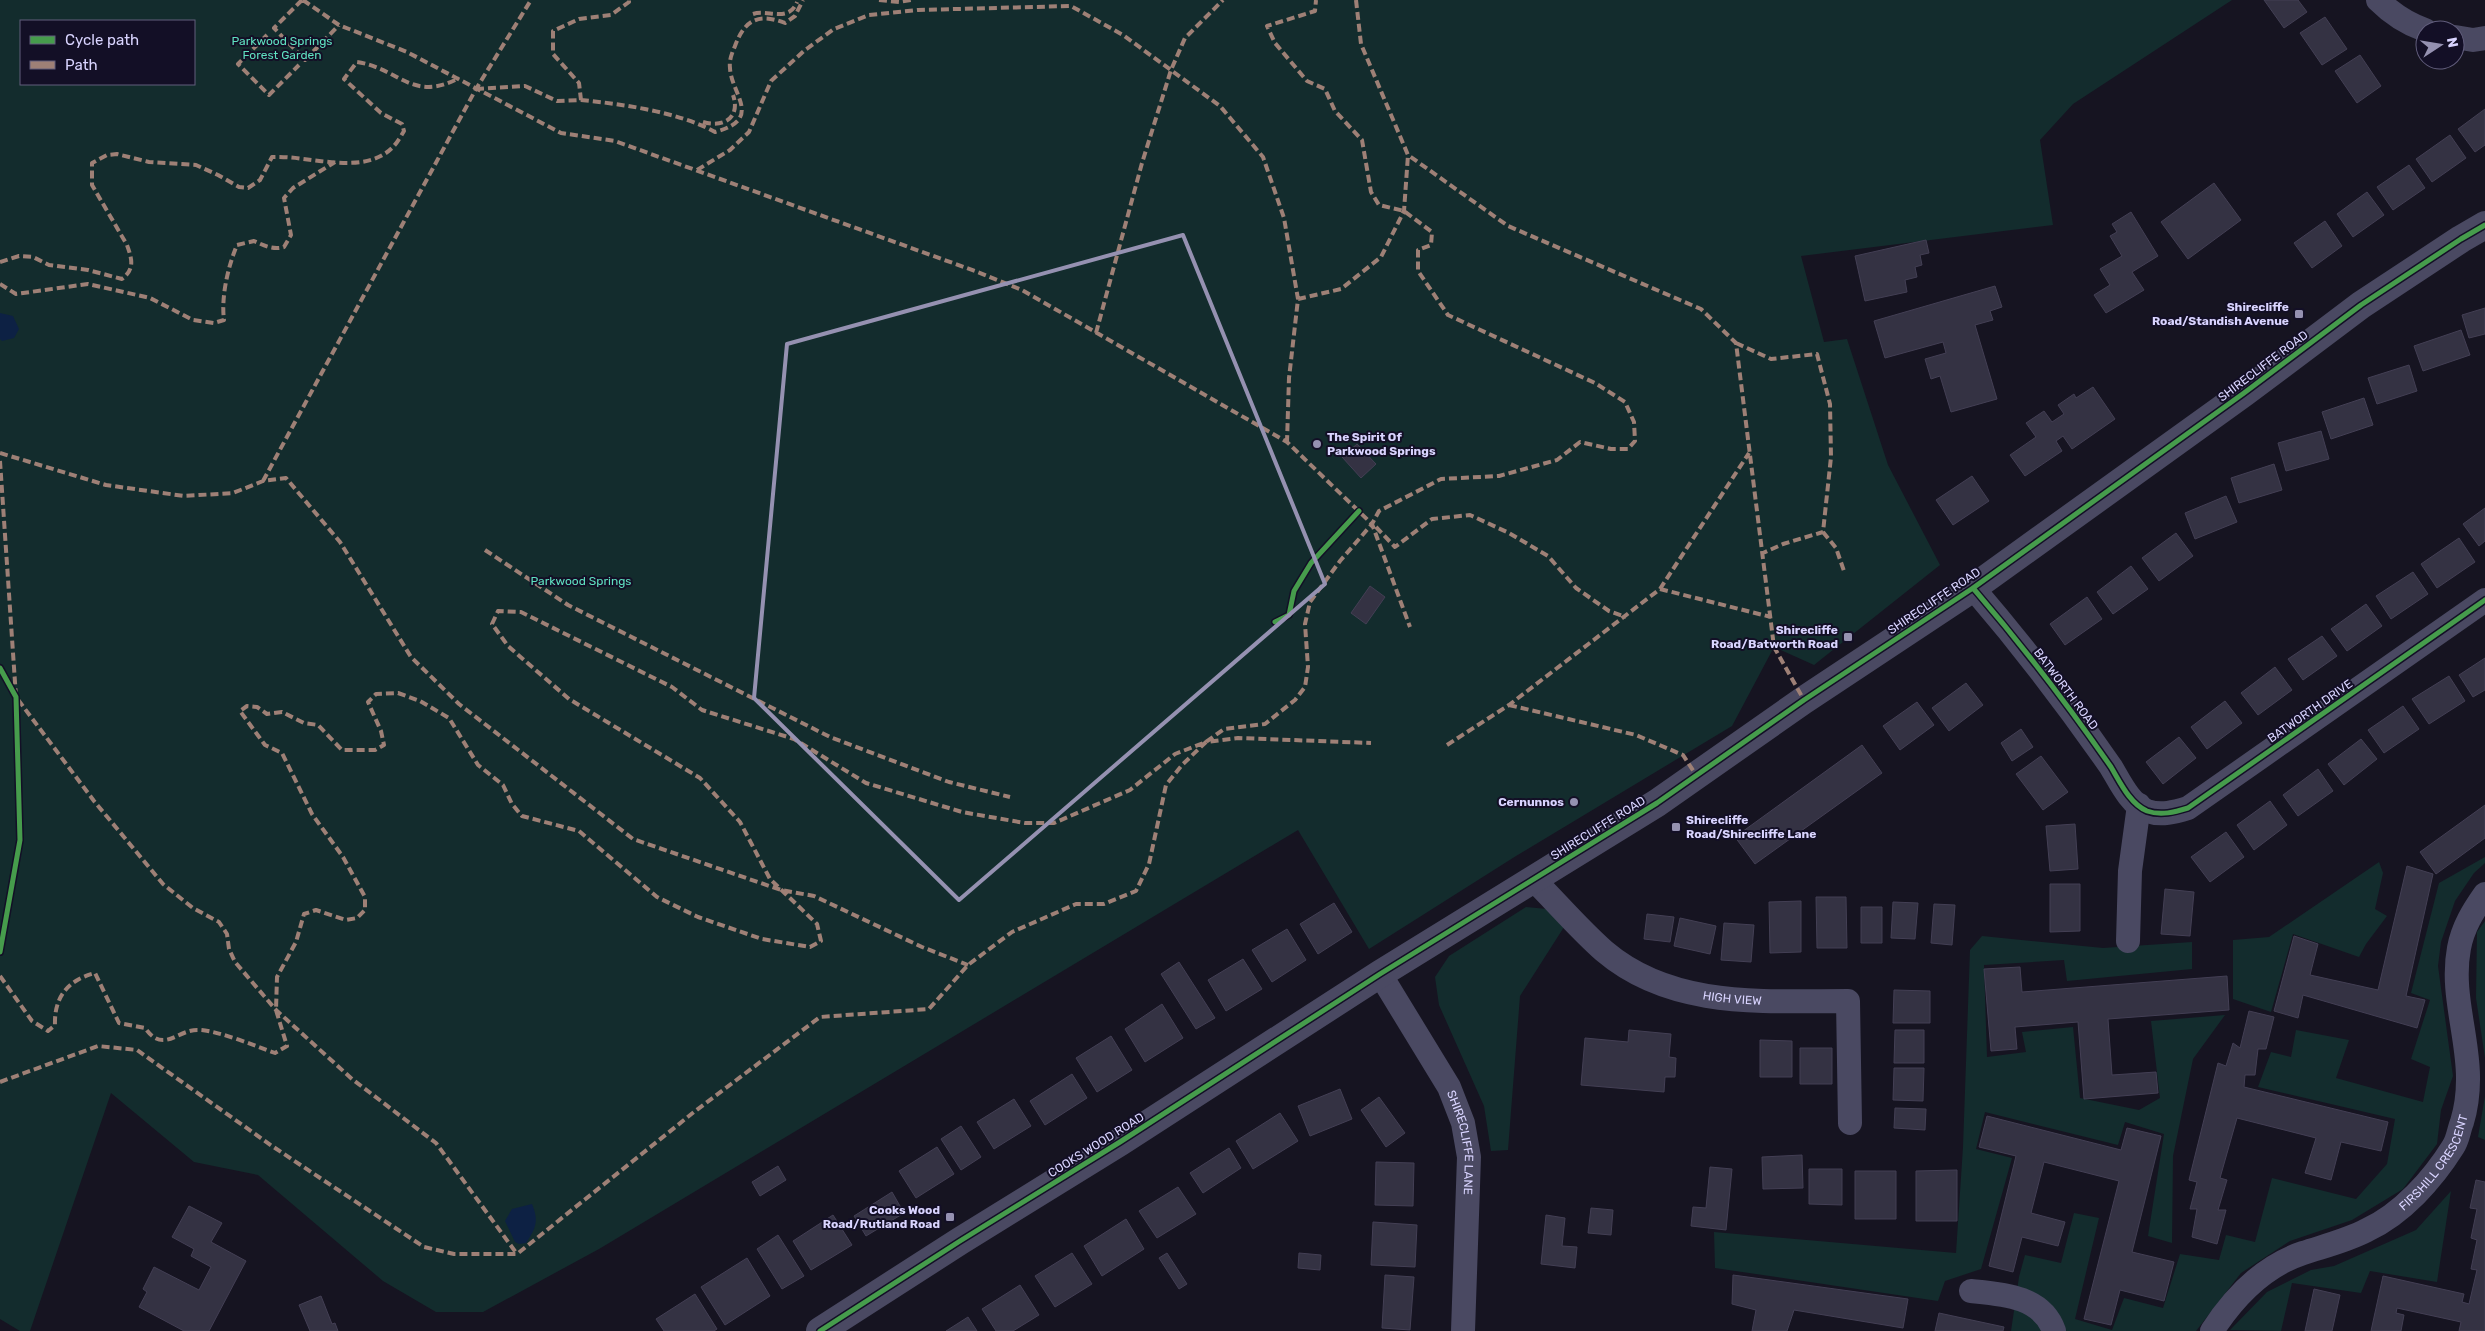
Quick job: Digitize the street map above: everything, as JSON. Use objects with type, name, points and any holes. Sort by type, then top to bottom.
[{"type":"street","points":[[2378,0],[2386,8],[2415,27]]},
{"type":"street","points":[[2465,39],[2473,40],[2485,38]]},
{"type":"street","name":"SHIRECLIFFE ROAD","points":[[1380,974],[1657,803],[1812,695],[1973,588],[2244,393],[2362,305],[2485,225]]},
{"type":"street","name":"BATWORTH ROAD","points":[[1973,588],[2012,634],[2079,720],[2134,801],[2139,805]]},
{"type":"street","name":"BATWORTH DRIVE","points":[[2139,805],[2147,811],[2168,814],[2188,808],[2485,600]]},
{"type":"street","points":[[2128,941],[2130,871],[2139,805]]},
{"type":"street","name":"HIGH VIEW","points":[[1534,880],[1604,951],[1635,973],[1657,984],[1702,996],[1745,1001],[1848,1001],[1850,1123]]},
{"type":"street","name":"FIRSHILL CRESCENT","points":[[2212,1331],[2242,1292],[2272,1267],[2302,1253],[2334,1244],[2369,1230],[2398,1210],[2427,1182],[2455,1145],[2466,1106],[2469,1081],[2468,1050],[2458,984],[2459,949],[2468,918],[2485,894]]},
{"type":"street","name":"COOKS WOOD ROAD","points":[[820,1331],[960,1241],[1120,1142],[1380,974]]},
{"type":"street","name":"SHIRECLIFFE LANE","points":[[1380,974],[1449,1087],[1463,1123],[1469,1157],[1463,1331]]},
{"type":"street","points":[[1971,1291],[2012,1295],[2037,1308],[2054,1331]]},
{"type":"highlighted area","points":[[1183,235],[1325,584],[959,900],[754,698],[787,344]]},
{"type":"green space","name":"Parkwood Springs","points":[[0,0],[2232,0],[2073,104],[2040,140],[2053,225],[1801,256],[1824,342],[1847,339],[1888,465],[1940,565],[1814,665],[1774,647],[1732,726],[1516,856],[1369,949],[1298,830],[599,1249],[483,1312],[436,1312],[383,1281],[258,1175],[194,1162],[111,1093],[30,1331],[20,1331],[0,1319]]},
{"type":"green space","points":[[2485,857],[2485,863],[2474,873],[2455,901],[2441,942],[2438,966],[2453,1076],[2441,1110],[2437,1144],[2403,1189],[2352,1220],[2290,1241],[2241,1273],[2196,1331],[2011,1331],[2019,1277],[2025,1255],[2061,1263],[2074,1213],[2099,1218],[2075,1319],[2112,1330],[2124,1298],[2163,1308],[2180,1254],[2219,1260],[2226,1235],[2255,1242],[2272,1178],[2356,1199],[2387,1164],[2395,1119],[2258,1087],[2271,1052],[2291,1057],[2296,1030],[2349,1040],[2336,1078],[2423,1102],[2430,1067],[2411,1059],[2430,1000],[2411,993],[2439,883]]},
{"type":"green space","points":[[2379,862],[2383,873],[2375,909],[2387,916],[2366,944],[2359,957],[2293,934],[2271,1012],[2233,999],[2233,940],[2269,937]]},
{"type":"green space","points":[[1526,907],[1547,909],[1564,927],[1520,996],[1508,1150],[1491,1151],[1484,1106],[1439,1005],[1435,977],[1449,956]]},
{"type":"green space","points":[[2485,921],[2485,1058],[2476,998],[2477,932]]},
{"type":"green space","points":[[1982,936],[2103,948],[2192,942],[2192,969],[2067,981],[2064,960],[1984,965],[1987,1057],[2026,1052],[2022,1032],[2073,1027],[2080,1098],[2139,1110],[2160,1098],[2151,1021],[2225,1015],[2193,1059],[2173,1156],[2172,1243],[2148,1236],[2164,1134],[2125,1122],[2118,1145],[1985,1112],[1976,1149],[2012,1158],[1981,1269],[1945,1281],[1938,1301],[1715,1268],[1714,1232],[1956,1253],[1963,1147],[1970,950]]},
{"type":"green space","points":[[2485,1096],[2485,1140],[2478,1137]]},
{"type":"green space","points":[[2451,1191],[2437,1282],[2370,1271],[2361,1293],[2292,1283],[2281,1331],[2230,1330],[2267,1292],[2311,1270],[2334,1266],[2416,1230]]},
{"type":"water","points":[[0,313],[13,316],[19,329],[14,338],[2,341],[0,339]]},
{"type":"water","points":[[532,1204],[536,1220],[534,1229],[526,1243],[519,1244],[515,1242],[505,1221],[512,1209]]},
{"type":"building","points":[[2264,0],[2298,0],[2307,12],[2284,28]]},
{"type":"building","points":[[2325,17],[2347,49],[2322,65],[2300,33]]},
{"type":"building","points":[[2360,55],[2381,86],[2357,103],[2335,71]]},
{"type":"building","points":[[2485,109],[2485,145],[2475,152],[2458,129]]},
{"type":"building","points":[[2450,135],[2466,158],[2432,182],[2416,159]]},
{"type":"building","points":[[2409,165],[2425,188],[2393,210],[2377,187]]},
{"type":"building","points":[[2214,183],[2241,220],[2188,259],[2161,222]]},
{"type":"building","points":[[2367,192],[2384,215],[2353,237],[2337,214]]},
{"type":"building","points":[[2131,212],[2158,256],[2132,272],[2144,290],[2106,313],[2094,295],[2110,285],[2100,269],[2122,256],[2110,236],[2117,232],[2112,224]]},
{"type":"building","points":[[2325,221],[2342,246],[2312,268],[2294,243]]},
{"type":"building","points":[[1926,240],[1929,253],[1920,255],[1922,265],[1915,267],[1917,277],[1905,280],[1907,292],[1865,301],[1855,256]]},
{"type":"building","points":[[1995,286],[2002,307],[1990,311],[1993,320],[1975,325],[1997,399],[1951,412],[1940,376],[1931,379],[1925,359],[1946,353],[1943,342],[1885,358],[1874,321]]},
{"type":"building","points":[[2485,308],[2485,334],[2469,338],[2462,315]]},
{"type":"building","points":[[2461,330],[2470,355],[2423,371],[2414,346]]},
{"type":"building","points":[[2409,365],[2417,391],[2377,404],[2368,378]]},
{"type":"building","points":[[2093,387],[2115,419],[2072,449],[2063,436],[2056,441],[2062,451],[2025,476],[2010,455],[2036,437],[2026,423],[2044,411],[2052,422],[2064,414],[2058,405],[2074,394],[2076,398]]},
{"type":"building","points":[[2364,398],[2373,425],[2331,439],[2322,412]]},
{"type":"building","points":[[2321,431],[2329,459],[2286,471],[2278,443]]},
{"type":"building","points":[[1357,444],[1376,464],[1361,478],[1342,457]]},
{"type":"building","points":[[2274,464],[2282,490],[2239,503],[2231,478]]},
{"type":"building","points":[[1972,476],[1989,501],[1953,525],[1936,500]]},
{"type":"building","points":[[2226,496],[2237,522],[2195,539],[2185,513]]},
{"type":"building","points":[[2485,508],[2485,541],[2479,546],[2463,524]]},
{"type":"building","points":[[2176,533],[2193,556],[2159,581],[2142,558]]},
{"type":"building","points":[[2459,538],[2475,562],[2437,588],[2421,564]]},
{"type":"building","points":[[2131,566],[2148,589],[2113,614],[2097,592]]},
{"type":"building","points":[[2413,572],[2428,594],[2391,619],[2376,596]]},
{"type":"building","points":[[1370,586],[1385,597],[1366,624],[1351,613]]},
{"type":"building","points":[[2087,597],[2102,619],[2065,645],[2050,624]]},
{"type":"building","points":[[2366,604],[2382,626],[2347,651],[2331,629]]},
{"type":"building","points":[[2322,636],[2337,656],[2303,680],[2288,659]]},
{"type":"building","points":[[2485,658],[2485,690],[2473,697],[2459,675]]},
{"type":"building","points":[[2275,667],[2292,690],[2258,715],[2241,693]]},
{"type":"building","points":[[2449,676],[2465,701],[2429,724],[2412,699]]},
{"type":"building","points":[[1966,683],[1983,705],[1949,731],[1932,708]]},
{"type":"building","points":[[2225,701],[2242,723],[2207,749],[2191,727]]},
{"type":"building","points":[[1917,702],[1934,725],[1900,750],[1883,726]]},
{"type":"building","points":[[2403,706],[2419,729],[2384,753],[2368,730]]},
{"type":"building","points":[[2021,729],[2033,747],[2012,761],[2001,743]]},
{"type":"building","points":[[2179,737],[2196,758],[2163,784],[2146,762]]},
{"type":"building","points":[[2361,739],[2377,759],[2344,785],[2328,764]]},
{"type":"building","points":[[1862,745],[1882,773],[1755,864],[1735,837]]},
{"type":"building","points":[[2041,756],[2068,792],[2043,810],[2016,774]]},
{"type":"building","points":[[2318,769],[2333,791],[2298,816],[2283,795]]},
{"type":"building","points":[[2270,801],[2287,825],[2254,850],[2237,825]]},
{"type":"building","points":[[2485,805],[2485,838],[2436,874],[2420,852]]},
{"type":"building","points":[[2075,824],[2078,869],[2050,871],[2046,826]]},
{"type":"building","points":[[2226,832],[2244,857],[2210,882],[2191,857]]},
{"type":"building","points":[[2407,866],[2433,874],[2406,996],[2425,1000],[2417,1028],[2303,995],[2298,1018],[2274,1011],[2294,936],[2318,944],[2310,975],[2378,990]]},
{"type":"building","points":[[2050,884],[2080,884],[2080,931],[2050,932]]},
{"type":"building","points":[[2165,889],[2194,892],[2190,936],[2161,934]]},
{"type":"building","points":[[1816,897],[1846,897],[1847,948],[1817,948]]},
{"type":"building","points":[[1801,901],[1801,952],[1770,953],[1769,902]]},
{"type":"building","points":[[1893,902],[1918,903],[1915,939],[1891,938]]},
{"type":"building","points":[[1334,903],[1352,932],[1318,954],[1300,924]]},
{"type":"building","points":[[1934,904],[1955,905],[1952,945],[1931,943]]},
{"type":"building","points":[[1861,907],[1882,907],[1882,943],[1861,943]]},
{"type":"building","points":[[1647,914],[1674,917],[1670,942],[1644,939]]},
{"type":"building","points":[[1680,918],[1716,926],[1710,954],[1674,946]]},
{"type":"building","points":[[1724,923],[1754,925],[1751,962],[1721,960]]},
{"type":"building","points":[[1287,929],[1306,960],[1272,982],[1252,950]]},
{"type":"building","points":[[1243,959],[1262,989],[1226,1011],[1208,980]]},
{"type":"building","points":[[1179,962],[1215,1018],[1196,1029],[1161,974]]},
{"type":"building","points":[[2020,967],[2022,992],[2227,976],[2229,1010],[2108,1019],[2112,1075],[2156,1072],[2158,1093],[2084,1099],[2078,1022],[2015,1027],[2017,1049],[1991,1051],[1984,969]]},
{"type":"building","points":[[1894,990],[1930,991],[1930,1023],[1893,1023]]},
{"type":"building","points":[[1162,1004],[1183,1038],[1145,1062],[1125,1029]]},
{"type":"building","points":[[2249,1011],[2274,1017],[2266,1049],[2258,1049],[2255,1075],[2245,1075],[2244,1087],[2388,1122],[2381,1151],[2341,1142],[2331,1180],[2305,1173],[2316,1138],[2237,1118],[2220,1178],[2227,1180],[2218,1210],[2226,1210],[2217,1244],[2192,1237],[2197,1209],[2190,1209],[2197,1182],[2189,1180],[2218,1063],[2226,1066],[2233,1043],[2240,1048]]},
{"type":"building","points":[[1629,1030],[1671,1034],[1669,1057],[1676,1058],[1675,1077],[1665,1077],[1664,1092],[1581,1085],[1585,1038],[1628,1042]]},
{"type":"building","points":[[1895,1030],[1924,1030],[1924,1063],[1894,1063]]},
{"type":"building","points":[[1111,1036],[1132,1070],[1097,1092],[1076,1058]]},
{"type":"building","points":[[1760,1040],[1792,1041],[1792,1077],[1760,1077]]},
{"type":"building","points":[[1800,1048],[1832,1048],[1832,1084],[1800,1084]]},
{"type":"building","points":[[1894,1068],[1924,1068],[1923,1101],[1893,1100]]},
{"type":"building","points":[[1072,1074],[1087,1098],[1045,1125],[1030,1101]]},
{"type":"building","points":[[1340,1089],[1352,1119],[1310,1136],[1298,1106]]},
{"type":"building","points":[[1379,1097],[1405,1133],[1386,1147],[1361,1110]]},
{"type":"building","points":[[1014,1099],[1031,1126],[994,1149],[977,1122]]},
{"type":"building","points":[[1895,1108],[1926,1109],[1925,1130],[1894,1128]]},
{"type":"building","points":[[1280,1113],[1298,1141],[1253,1169],[1236,1141]]},
{"type":"building","points":[[1987,1116],[2121,1150],[2127,1128],[2161,1136],[2132,1252],[2174,1262],[2164,1301],[2120,1290],[2111,1325],[2084,1319],[2119,1181],[2044,1162],[2031,1213],[2065,1222],[2058,1246],[2022,1237],[2013,1272],[1989,1266],[2016,1156],[1979,1147]]},
{"type":"building","points":[[961,1126],[981,1157],[961,1170],[941,1139]]},
{"type":"building","points":[[937,1147],[954,1174],[916,1198],[899,1171]]},
{"type":"building","points":[[1229,1148],[1241,1168],[1203,1193],[1190,1173]]},
{"type":"building","points":[[1802,1155],[1803,1188],[1763,1189],[1762,1157]]},
{"type":"building","points":[[1376,1162],[1414,1163],[1413,1206],[1375,1205]]},
{"type":"building","points":[[778,1166],[786,1180],[760,1196],[752,1182]]},
{"type":"building","points":[[1710,1167],[1732,1169],[1726,1230],[1691,1226],[1693,1207],[1706,1208]]},
{"type":"building","points":[[1809,1169],[1842,1169],[1842,1205],[1809,1204]]},
{"type":"building","points":[[1957,1170],[1957,1221],[1916,1221],[1916,1171]]},
{"type":"building","points":[[1855,1171],[1896,1171],[1896,1219],[1855,1219]]},
{"type":"building","points":[[2476,1180],[2485,1182],[2485,1331],[2459,1331],[2461,1322],[2397,1308],[2396,1313],[2404,1315],[2401,1331],[2371,1331],[2383,1276],[2464,1294],[2462,1302],[2469,1304],[2477,1270],[2471,1269],[2477,1240],[2471,1238],[2477,1209],[2470,1208]]},
{"type":"building","points":[[1178,1187],[1196,1214],[1157,1238],[1139,1211]]},
{"type":"building","points":[[892,1192],[904,1213],[866,1236],[854,1216]]},
{"type":"building","points":[[189,1206],[222,1223],[211,1242],[246,1261],[209,1331],[184,1331],[139,1307],[147,1292],[143,1289],[154,1267],[199,1290],[211,1267],[191,1256],[194,1249],[172,1237]]},
{"type":"building","points":[[1591,1208],[1613,1210],[1611,1235],[1588,1233]]},
{"type":"building","points":[[833,1215],[852,1245],[811,1270],[793,1241]]},
{"type":"building","points":[[1546,1215],[1565,1218],[1562,1246],[1577,1247],[1575,1268],[1541,1264]]},
{"type":"building","points":[[1126,1219],[1144,1249],[1102,1276],[1084,1246]]},
{"type":"building","points":[[1373,1222],[1417,1225],[1415,1267],[1371,1265]]},
{"type":"building","points":[[778,1235],[804,1276],[782,1289],[757,1249]]},
{"type":"building","points":[[1072,1253],[1092,1284],[1055,1307],[1035,1276]]},
{"type":"building","points":[[1167,1253],[1187,1284],[1179,1289],[1159,1258]]},
{"type":"building","points":[[1299,1253],[1321,1255],[1320,1270],[1298,1268]]},
{"type":"building","points":[[747,1258],[770,1296],[725,1325],[701,1287]]},
{"type":"building","points":[[1385,1275],[1414,1277],[1410,1330],[1382,1328]]},
{"type":"building","points":[[1733,1275],[1908,1299],[1903,1328],[1794,1310],[1787,1331],[1752,1331],[1756,1310],[1732,1304]]},
{"type":"building","points":[[1020,1285],[1039,1315],[1013,1331],[996,1331],[982,1309]]},
{"type":"building","points":[[2314,1289],[2340,1295],[2332,1331],[2305,1331]]},
{"type":"building","points":[[695,1294],[717,1329],[714,1331],[664,1331],[656,1319]]},
{"type":"building","points":[[321,1296],[332,1324],[335,1323],[338,1331],[310,1331],[299,1305]]},
{"type":"building","points":[[1939,1313],[2004,1327],[2003,1331],[1935,1331]]},
{"type":"building","points":[[968,1317],[977,1331],[946,1331]]},
{"type":"marked path","points":[[302,0],[274,28],[305,60],[339,25]]},
{"type":"marked path","points":[[303,0],[339,25],[407,52],[561,133],[615,141],[975,271],[1022,290],[1287,442],[1372,524],[1410,627]]},
{"type":"marked path","points":[[263,481],[476,89],[531,0]]},
{"type":"marked path","points":[[476,89],[525,86],[557,101],[581,100],[579,83],[553,54],[553,31],[579,19],[611,15],[629,2],[629,0]]},
{"type":"marked path","points":[[581,100],[668,114],[701,125],[715,132],[730,127],[738,120],[742,113],[739,96],[732,78],[730,59],[743,30],[748,24],[760,19],[776,20],[785,23],[795,16],[803,0]]},
{"type":"marked path","points":[[879,0],[899,2],[911,0]]},
{"type":"marked path","points":[[1096,333],[1142,163],[1171,70],[1185,38],[1223,0]]},
{"type":"marked path","points":[[0,976],[32,1021],[48,1031],[55,1025],[57,1006],[64,991],[77,980],[95,973],[119,1023],[145,1028],[152,1036],[159,1039],[165,1040],[192,1030],[200,1030],[227,1036],[275,1053],[287,1046],[276,1010],[277,977],[296,942],[304,914],[316,910],[346,920],[357,918],[365,910],[365,897],[343,857],[312,814],[282,753],[265,745],[240,711],[247,706],[257,707],[267,714],[282,712],[304,723],[318,725],[342,750],[375,750],[384,745],[381,731],[368,702],[376,694],[398,693],[420,701],[449,718],[478,765],[503,785],[512,804],[522,816],[579,831],[657,897],[698,917],[762,939],[810,947],[821,941],[817,924],[770,879],[740,822],[700,778],[569,699],[508,646],[492,624],[498,611],[521,612],[672,687],[702,710],[794,739],[866,783],[962,812],[1025,823],[1054,823],[1130,790],[1175,754],[1206,742],[1224,729],[1265,724],[1295,700],[1305,687],[1308,667],[1305,624],[1310,602],[1340,561],[1372,524],[1379,511],[1441,479],[1499,476],[1557,460],[1580,442],[1611,449],[1628,449],[1635,441],[1634,422],[1625,402],[1595,383],[1448,315],[1418,271],[1418,250],[1431,245],[1432,232],[1404,211],[1379,205],[1371,192],[1362,140],[1335,111],[1325,89],[1307,81],[1275,43],[1267,26],[1315,11],[1316,0]]},
{"type":"marked path","points":[[1356,0],[1361,44],[1408,155],[1508,226],[1701,309],[1736,343],[1774,647],[1804,700]]},
{"type":"marked path","points":[[753,14],[784,14],[789,12],[797,2]]},
{"type":"marked path","points":[[697,170],[730,150],[749,132],[771,81],[805,50],[834,29],[869,15],[918,10],[1071,6],[1123,35],[1220,106],[1263,157],[1284,218],[1298,299],[1289,378],[1287,442]]},
{"type":"marked path","points":[[267,35],[238,64],[269,95],[299,65]]},
{"type":"marked path","points":[[0,262],[19,256],[33,257],[49,265],[88,270],[122,279],[131,268],[130,255],[127,245],[92,185],[92,163],[107,155],[117,154],[149,162],[196,165],[239,187],[248,188],[260,180],[272,157],[352,163],[367,161],[381,156],[393,147],[404,131],[402,124],[381,113],[344,79],[357,62],[372,65],[417,86],[443,85],[459,78]]},
{"type":"marked path","points":[[703,122],[717,124],[728,119],[734,110],[733,95]]},
{"type":"marked path","points":[[1298,299],[1341,289],[1381,257],[1404,211],[1408,155]]},
{"type":"marked path","points":[[0,284],[16,294],[88,284],[150,298],[193,320],[214,323],[224,320],[226,282],[237,245],[254,241],[273,248],[284,247],[291,235],[284,198],[293,188],[335,162]]},
{"type":"marked path","points":[[1736,343],[1771,359],[1817,354],[1830,404],[1831,457],[1823,532],[1783,544],[1763,553]]},
{"type":"marked path","points":[[0,453],[106,485],[184,496],[233,493],[263,481],[286,478],[340,542],[411,657],[459,704],[633,839],[781,890],[814,896],[922,947],[968,965]]},
{"type":"marked path","points":[[1447,745],[1509,705],[1660,589],[1749,453]]},
{"type":"marked path","points":[[0,461],[16,697],[94,801],[163,884],[193,908],[219,922],[227,934],[229,949],[235,962],[276,1010],[352,1079],[436,1143],[517,1254]]},
{"type":"marked path","points":[[1376,527],[1395,547],[1432,519],[1470,515],[1509,533],[1548,556],[1576,588],[1609,611],[1626,617]]},
{"type":"marked path","points":[[1823,532],[1836,548],[1844,571]]},
{"type":"marked path","points":[[485,550],[568,605],[830,737],[949,782],[1010,797]]},
{"type":"marked path","points":[[1660,589],[1771,617]]},
{"type":"marked path","points":[[1509,705],[1636,735],[1683,755],[1696,775]]},
{"type":"marked path","points":[[0,1082],[98,1046],[137,1050],[272,1146],[424,1247],[454,1254],[517,1254],[694,1112],[820,1017],[929,1009],[968,965],[1012,932],[1076,904],[1104,904],[1136,891],[1149,864],[1166,785],[1182,765],[1206,742],[1238,738],[1371,743]]},
{"type":"cycle path","points":[[820,1331],[960,1241],[1120,1142],[1380,974],[1657,803],[1804,700],[1973,588],[2244,393],[2361,305],[2485,225]]},
{"type":"cycle path","points":[[1275,622],[1289,615],[1294,591],[1311,563],[1359,511]]},
{"type":"cycle path","points":[[1973,588],[2061,698],[2135,803],[2147,811],[2157,813],[2173,812],[2188,808],[2485,600]]},
{"type":"cycle path","points":[[0,668],[16,697],[20,840],[0,952]]},
{"type":"place","name":"Shirecliffe Road/Standish Avenue","points":[[2299,314]]},
{"type":"place","name":"The Spirit Of Parkwood Springs","points":[[1317,444]]},
{"type":"place","name":"Shirecliffe Road/Batworth Road","points":[[1848,637]]},
{"type":"place","name":"Cernunnos","points":[[1574,802]]},
{"type":"place","name":"Shirecliffe Road/Shirecliffe Lane","points":[[1676,827]]},
{"type":"place","name":"Cooks Wood Road/Rutland Road","points":[[950,1217]]},
{"type":"park label","name":"Parkwood Springs Forest Garden","points":[[282,48]]}]
